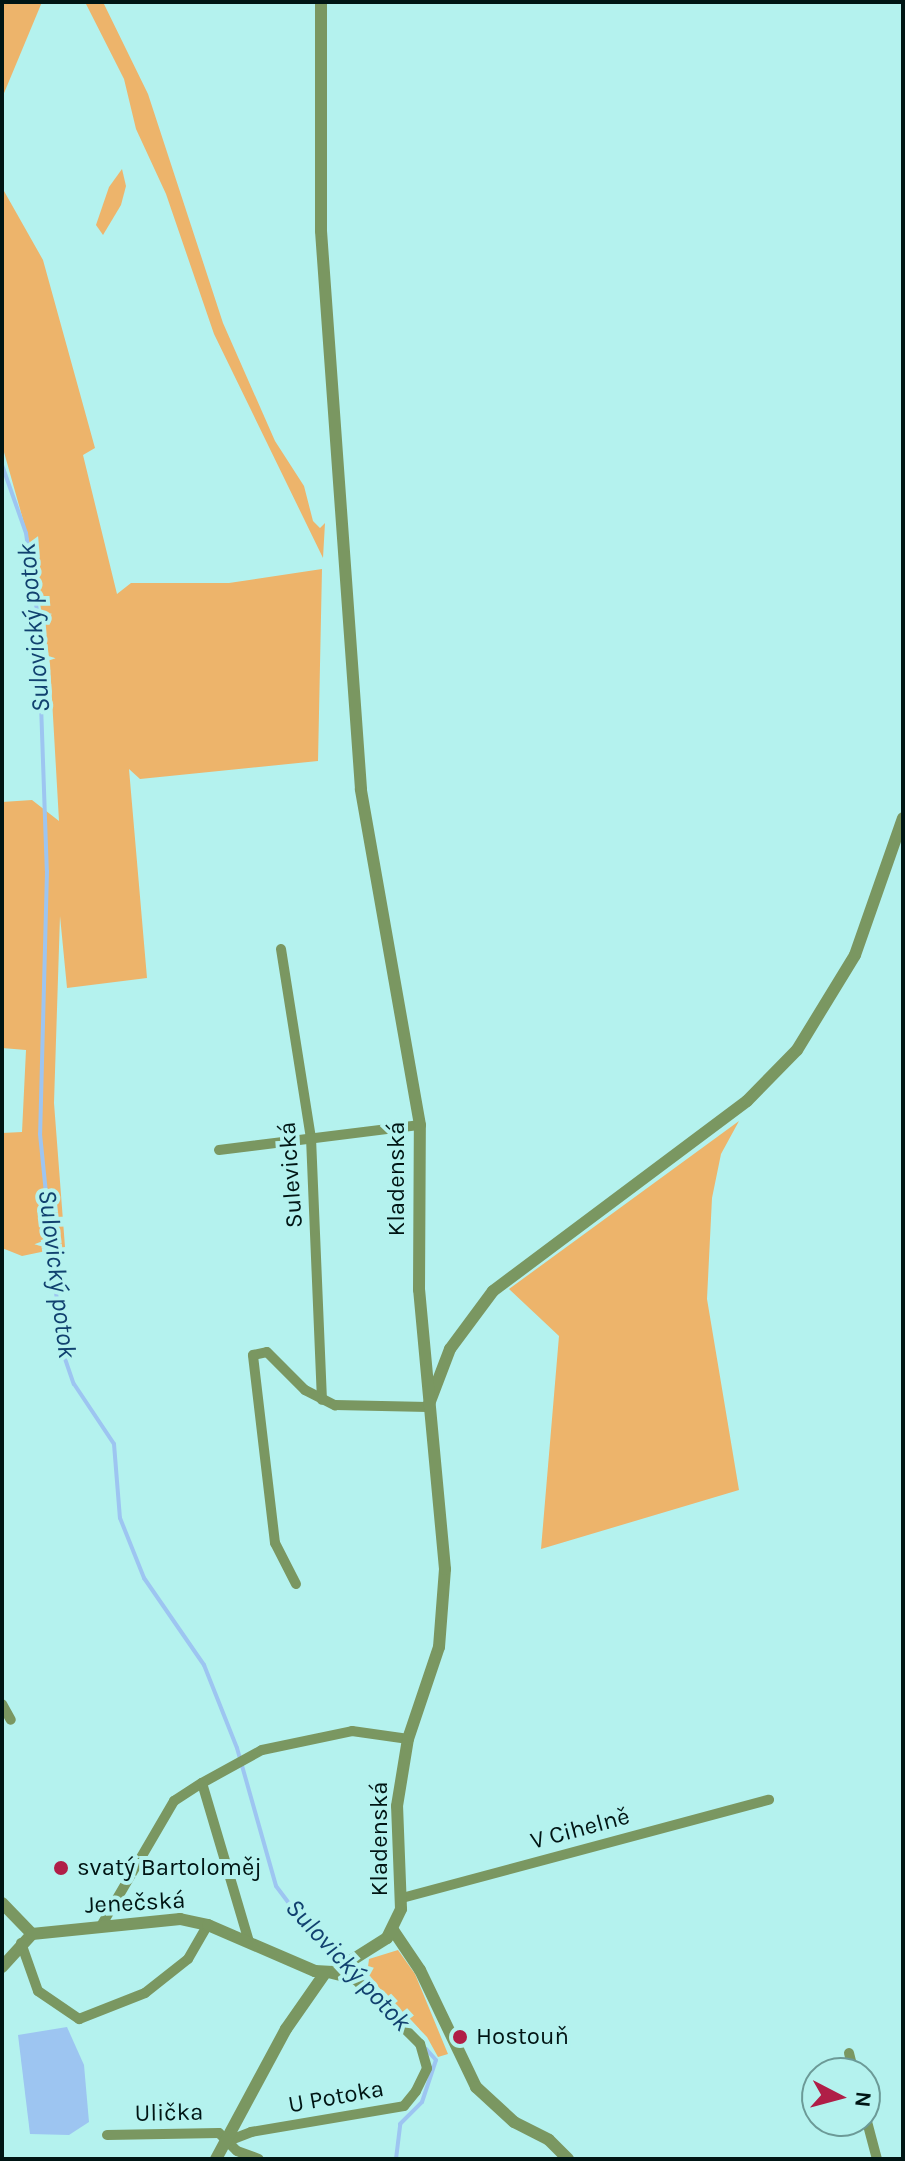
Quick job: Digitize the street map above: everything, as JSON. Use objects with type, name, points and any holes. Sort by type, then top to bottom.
[{"type":"street","name":"Kladenská","points":[[321,2],[323,262],[361,789],[420,1125],[419,1290],[445,1569],[439,1647],[408,1739],[397,1806],[402,1898],[393,1930],[350,1965],[325,1973]]},
{"type":"street","name":"Kladenská","points":[[428,1407],[450,1349],[493,1291],[747,1101],[797,1050],[855,955],[903,818]]},
{"type":"street","name":"Sulevická","points":[[281,949],[311,1138],[322,1400]]},
{"type":"street","points":[[219,1150],[420,1125]]},
{"type":"street","points":[[296,1584],[275,1543],[253,1355],[274,1357],[293,1380],[322,1400],[368,1409],[428,1407]]},
{"type":"street","points":[[2,1704],[11,1720]]},
{"type":"street","points":[[101,1926],[174,1801],[202,1783],[262,1750],[352,1731],[408,1739]]},
{"type":"street","points":[[202,1783],[249,1942]]},
{"type":"street","name":"V Cihelně","points":[[402,1898],[769,1800]]},
{"type":"street","points":[[2,1903],[32,1934],[2,1967]]},
{"type":"street","name":"Jenečská","points":[[32,1934],[180,1919],[208,1925],[325,1973]]},
{"type":"street","points":[[21,1943],[38,1991],[79,2019],[145,1993],[188,1959],[208,1925]]},
{"type":"street","points":[[393,1930],[425,1978],[471,2080],[518,2125],[557,2147],[568,2159]]},
{"type":"street","points":[[216,2159],[286,2029],[325,1973]]},
{"type":"street","name":"U Potoka","points":[[228,2141],[251,2132],[404,2106],[416,2091],[427,2068],[420,2044],[356,1980],[325,1973]]},
{"type":"street","points":[[849,2053],[850,2057]]},
{"type":"street","name":"Ulička","points":[[107,2135],[219,2133],[228,2141]]},
{"type":"street","points":[[871,2137],[877,2159]]},
{"type":"street","points":[[228,2141],[237,2151],[259,2159]]},
{"type":"shaded area","points":[[2,2],[42,2],[2,98]]},
{"type":"shaded area","points":[[85,2],[103,2],[148,94],[223,323],[275,441],[304,486],[313,521],[320,528],[325,523],[323,558],[214,334],[166,194],[136,129],[124,79]]},
{"type":"shaded area","points":[[122,169],[126,186],[121,205],[103,235],[96,225],[109,187]]},
{"type":"shaded area","points":[[4,191],[43,260],[95,448],[83,455],[117,594],[131,583],[229,583],[322,569],[318,761],[140,779],[129,769],[147,978],[67,988],[60,916],[54,1103],[65,1247],[22,1256],[2,1248],[2,1133],[22,1132],[26,1050],[2,1048],[2,802],[32,800],[59,821],[50,664],[31,548],[2,445]]},
{"type":"shaded area","points":[[739,1121],[721,1154],[712,1198],[707,1299],[739,1490],[541,1549],[559,1336],[509,1289]]},
{"type":"shaded area","points":[[398,1950],[415,1974],[448,2054],[438,2057],[427,2037],[367,1975],[369,1959]]},
{"type":"water","points":[[67,2027],[84,2065],[89,2122],[69,2135],[30,2134],[18,2035]]},
{"type":"waterway","name":"Sulovický potok","points":[[2,465],[26,533],[38,618],[47,871],[40,1134],[62,1350],[74,1384],[114,1444],[120,1518],[144,1578],[204,1665],[237,1748],[276,1886],[306,1926],[386,2003]]},
{"type":"waterway","name":"Sulovický potok","points":[[396,2159],[400,2124],[422,2102],[436,2060],[426,2049]]},
{"type":"place","name":"svatý Bartoloměj","points":[[61,1868]]},
{"type":"place","name":"Hostouň","points":[[460,2037]]}]
